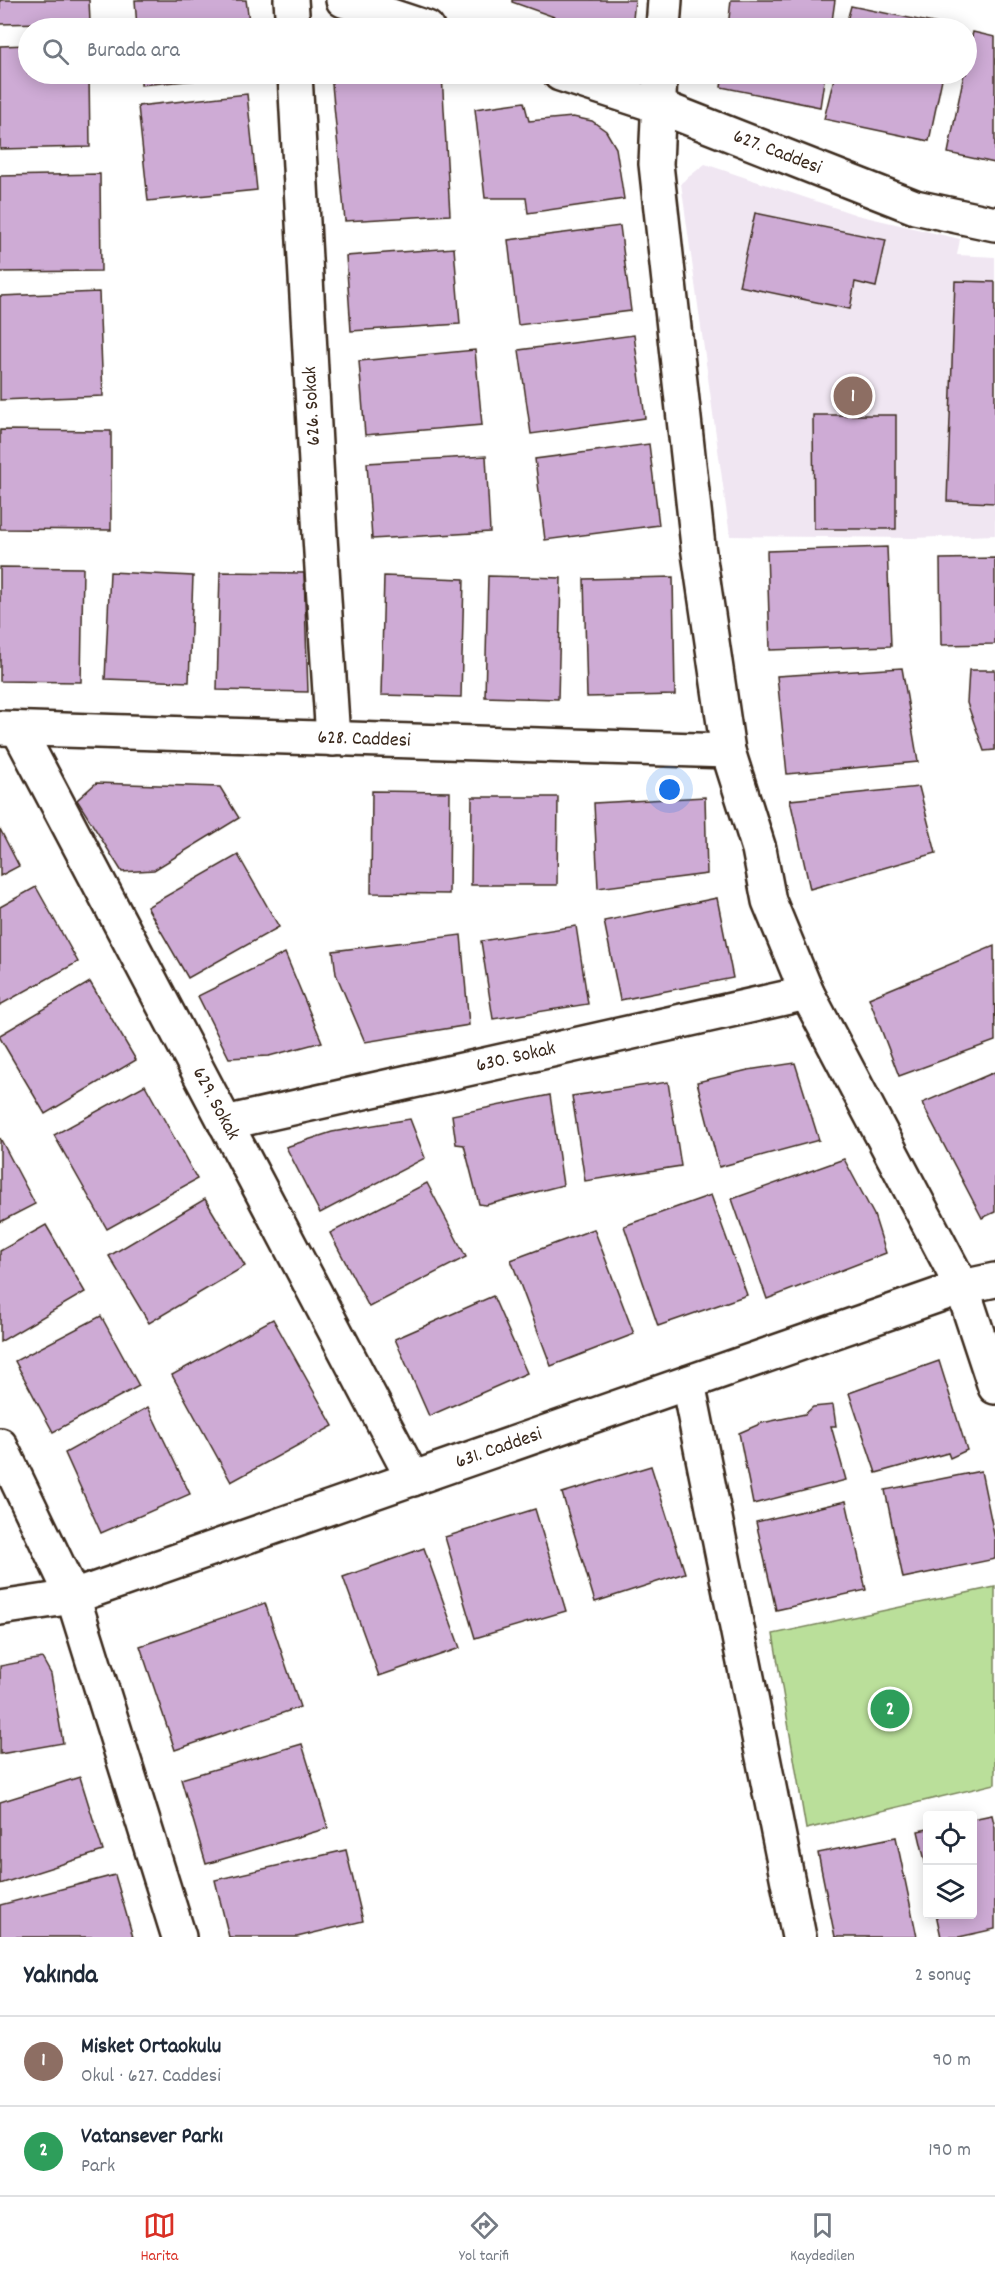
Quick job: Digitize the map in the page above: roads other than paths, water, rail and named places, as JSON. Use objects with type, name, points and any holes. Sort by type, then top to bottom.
[{"type":"street","points":[[291,0],[292,18]]},
{"type":"street","points":[[343,0],[397,18]]},
{"type":"street","points":[[664,18],[665,0]]},
{"type":"street","name":"626. Sokak","points":[[296,84],[333,739]]},
{"type":"street","name":"627. Caddesi","points":[[591,84],[658,106],[915,207],[995,224]]},
{"type":"street","points":[[659,84],[657,176],[698,546],[728,751],[759,849],[769,901],[807,993],[962,1287],[995,1387]]},
{"type":"street","name":"628. Caddesi","points":[[9,728],[728,751]]},
{"type":"street","name":"629. Sokak","points":[[9,728],[225,1123],[412,1479]]},
{"type":"street","name":"630. Sokak","points":[[225,1123],[807,993]]},
{"type":"street","name":"631. Caddesi","points":[[0,1608],[73,1597],[962,1287],[995,1280]]},
{"type":"street","points":[[688,1383],[799,1937]]},
{"type":"street","points":[[0,1445],[73,1597],[179,1937]]},
{"type":"place","name":"Misket Ortaokulu","points":[[853,396]]},
{"type":"place","name":"Vatansever Parkı","points":[[890,1709]]}]
